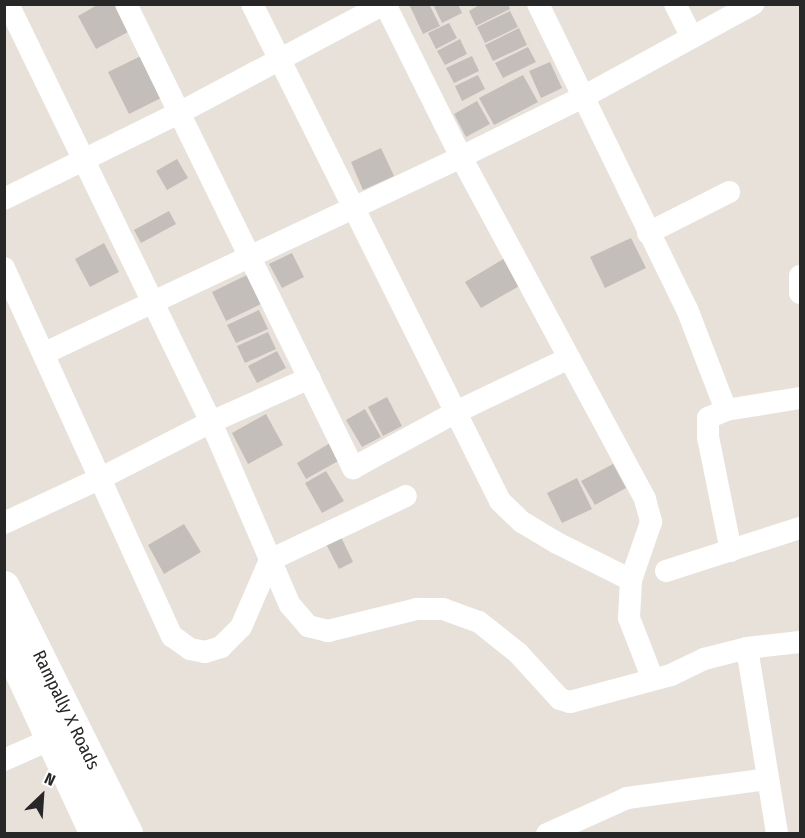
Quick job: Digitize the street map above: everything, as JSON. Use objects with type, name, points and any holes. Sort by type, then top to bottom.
[{"type":"main road","name":"Rampally X Roads","points":[[4,586],[127,834]]},
{"type":"main road","points":[[4,636],[96,834]]},
{"type":"street","points":[[8,4],[14,39],[84,159],[211,422],[290,605],[309,626],[328,631],[417,609],[443,609],[479,622],[518,653],[560,699],[577,701],[653,680],[704,659],[747,648],[801,642]]},
{"type":"street","points":[[126,4],[353,468],[456,412],[569,358]]},
{"type":"street","points":[[252,4],[500,501],[522,522],[557,543],[631,580]]},
{"type":"street","points":[[4,199],[179,113],[385,4],[461,157],[645,499],[651,522],[631,580],[629,618],[653,680]]},
{"type":"street","points":[[538,4],[585,96],[648,233],[687,309],[726,410]]},
{"type":"street","points":[[675,4],[692,37]]},
{"type":"street","points":[[45,354],[152,302],[252,258],[585,96],[753,4]]},
{"type":"street","points":[[648,233],[729,192]]},
{"type":"street","points":[[4,268],[172,636],[190,649],[206,652],[220,647],[241,627],[270,560],[406,496]]},
{"type":"street","points":[[801,276],[801,293]]},
{"type":"street","points":[[4,523],[101,478],[211,422],[309,378]]},
{"type":"street","points":[[731,550],[707,423],[711,415],[726,410],[801,398]]},
{"type":"street","points":[[666,571],[801,528]]},
{"type":"street","points":[[747,648],[777,834]]},
{"type":"street","points":[[4,760],[51,739]]},
{"type":"street","points":[[547,834],[627,798],[768,779]]},
{"type":"building","points":[[99,4],[116,4],[130,31],[96,49],[78,16]]},
{"type":"building","points":[[409,4],[429,4],[440,26],[423,34]]},
{"type":"building","points":[[433,4],[458,4],[462,13],[442,23]]},
{"type":"building","points":[[481,4],[508,4],[510,9],[476,26],[469,11]]},
{"type":"building","points":[[510,11],[518,27],[485,43],[477,27]]},
{"type":"building","points":[[449,23],[457,38],[436,49],[428,33]]},
{"type":"building","points":[[519,28],[527,45],[493,61],[485,45]]},
{"type":"building","points":[[460,39],[467,54],[445,65],[437,51]]},
{"type":"building","points":[[528,47],[536,62],[503,78],[495,63]]},
{"type":"building","points":[[141,56],[161,98],[129,114],[108,72]]},
{"type":"building","points":[[472,56],[479,71],[454,83],[446,68]]},
{"type":"building","points":[[550,62],[562,88],[541,98],[529,71]]},
{"type":"building","points":[[478,75],[485,89],[462,101],[455,86]]},
{"type":"building","points":[[523,75],[538,102],[494,125],[479,98]]},
{"type":"building","points":[[477,101],[490,124],[466,137],[454,114]]},
{"type":"building","points":[[381,148],[394,176],[363,190],[351,162]]},
{"type":"building","points":[[177,159],[188,178],[167,190],[156,171]]},
{"type":"building","points":[[169,211],[176,224],[141,243],[134,230]]},
{"type":"building","points":[[631,238],[646,268],[605,288],[590,257]]},
{"type":"building","points":[[104,243],[119,272],[90,287],[75,259]]},
{"type":"building","points":[[292,253],[304,277],[282,288],[269,264]]},
{"type":"building","points":[[505,258],[521,285],[481,308],[465,282]]},
{"type":"building","points":[[247,275],[261,304],[226,321],[212,292]]},
{"type":"building","points":[[259,310],[268,329],[236,343],[227,325]]},
{"type":"building","points":[[268,332],[276,349],[245,363],[237,346]]},
{"type":"building","points":[[277,351],[286,368],[257,383],[248,366]]},
{"type":"building","points":[[387,397],[402,426],[383,436],[368,407]]},
{"type":"building","points":[[365,409],[381,437],[362,447],[346,420]]},
{"type":"building","points":[[266,414],[283,445],[248,464],[232,433]]},
{"type":"building","points":[[330,443],[340,460],[306,479],[297,463]]},
{"type":"building","points":[[613,464],[626,488],[595,505],[581,481]]},
{"type":"building","points":[[326,471],[344,501],[322,513],[305,483]]},
{"type":"building","points":[[577,478],[592,509],[562,523],[547,493]]},
{"type":"building","points":[[184,524],[201,552],[164,574],[148,545]]},
{"type":"building","points":[[340,535],[353,562],[339,569],[325,542]]}]
